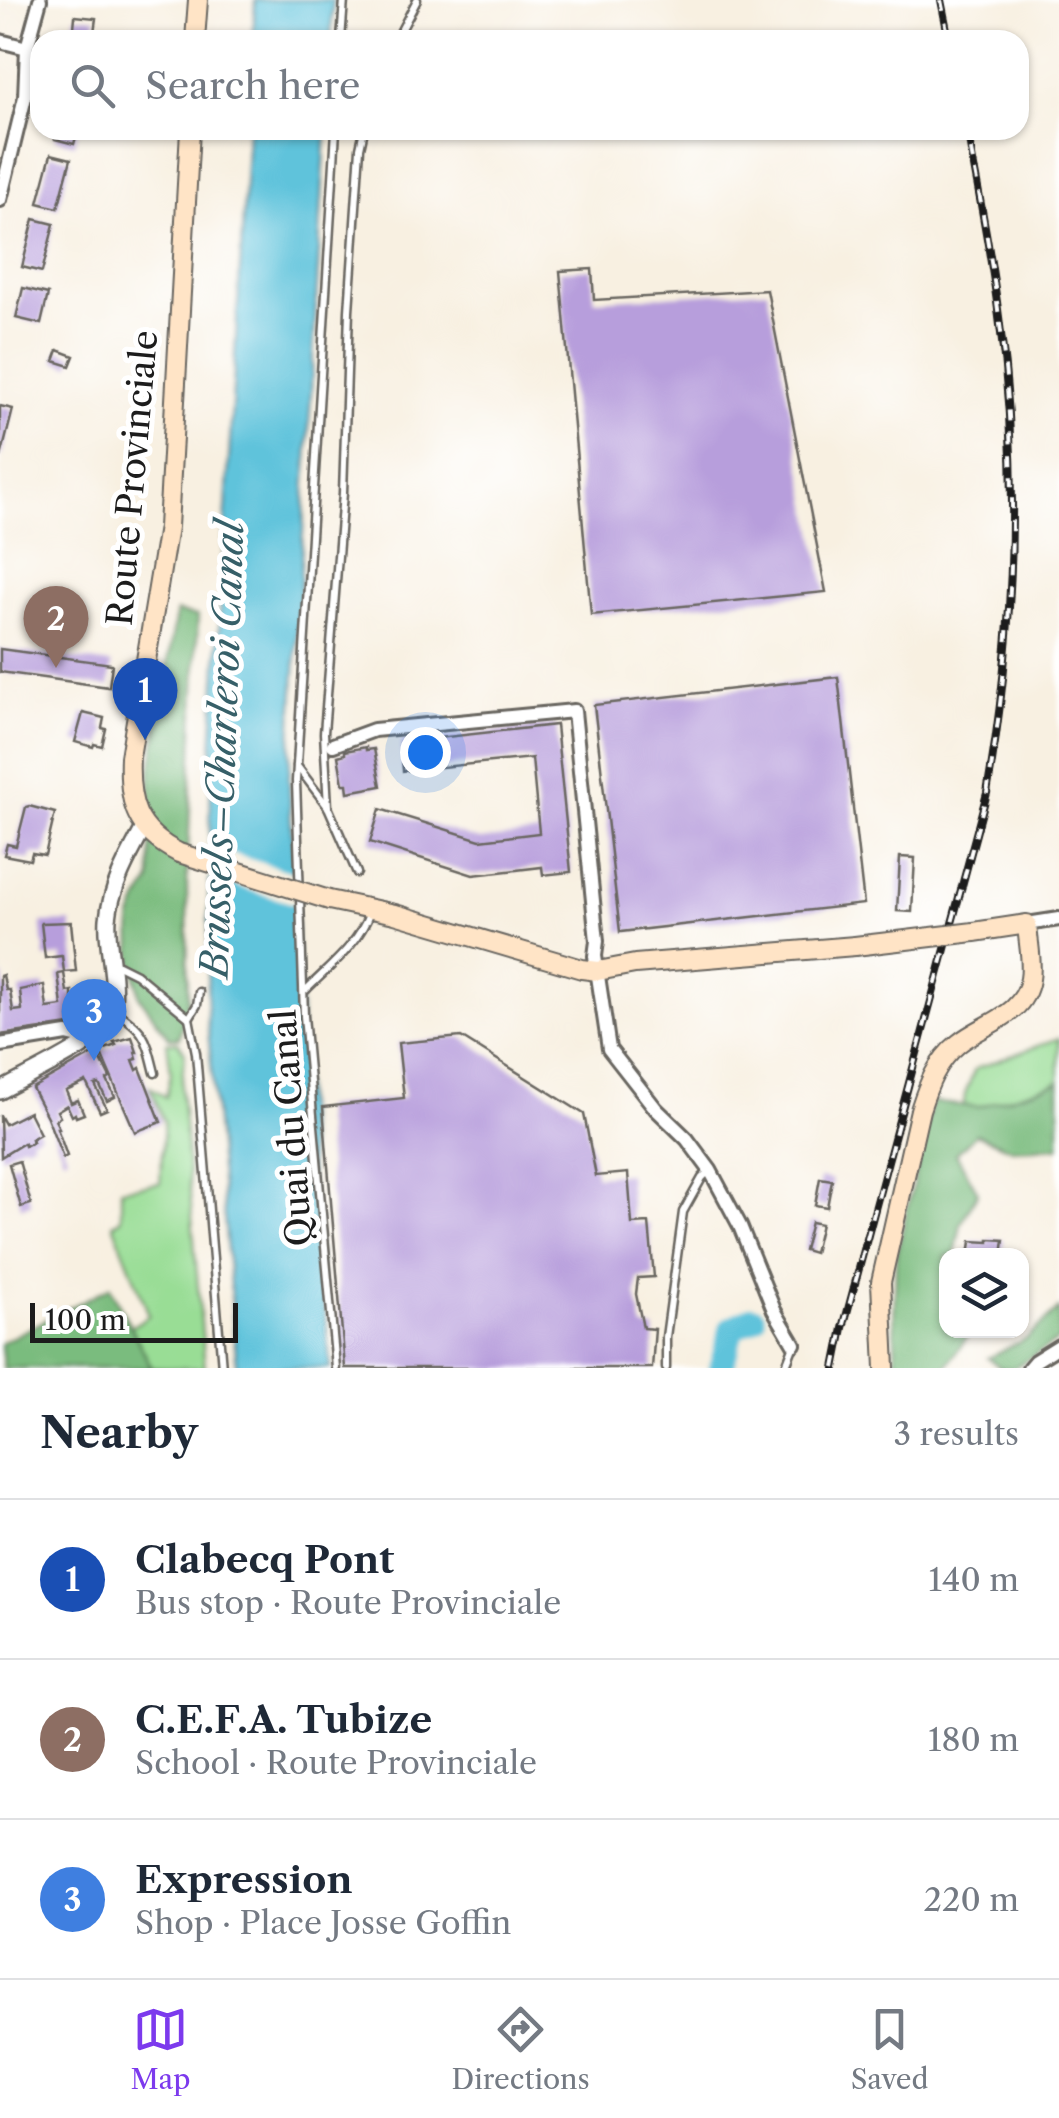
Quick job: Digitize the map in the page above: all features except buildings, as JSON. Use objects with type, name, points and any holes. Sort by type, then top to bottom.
[{"type":"main road","points":[[196,30],[198,0]]},
{"type":"main road","name":"Route Provinciale","points":[[146,826],[134,810],[128,788],[168,528],[189,140]]},
{"type":"main road","points":[[146,826],[179,852],[329,900],[394,914],[582,969],[854,946],[1027,924],[1030,979],[1024,996],[992,1025],[959,1042],[938,1066],[923,1098],[882,1282],[884,1368]]},
{"type":"street","points":[[32,30],[40,0]]},
{"type":"street","points":[[0,200],[25,97],[30,40]]},
{"type":"street","points":[[0,41],[28,48]]},
{"type":"street","points":[[332,745],[374,730],[574,711],[597,940],[595,956],[609,1049],[710,1170],[740,1226],[774,1310],[794,1344]]},
{"type":"street","points":[[0,1091],[91,1040],[113,1009],[108,921],[113,893],[146,826]]},
{"type":"street","points":[[1027,924],[1059,918]]},
{"type":"street","points":[[0,1046],[68,1034],[91,1040]]},
{"type":"street","points":[[1030,1368],[1035,1360],[1059,1346]]},
{"type":"lane","points":[[342,30],[344,0]]},
{"type":"lane","points":[[401,30],[417,0]]},
{"type":"lane","points":[[305,991],[298,766],[335,140]]},
{"type":"lane","points":[[328,808],[324,734],[343,494],[349,312],[362,140]]},
{"type":"lane","points":[[298,766],[328,808],[357,873]]},
{"type":"lane","name":"Quai du Canal","points":[[336,1368],[305,991],[364,930],[371,909]]},
{"type":"lane","points":[[112,962],[136,974],[189,1018],[196,1053],[222,1368]]},
{"type":"lane","points":[[189,1018],[200,992]]},
{"type":"lane","points":[[113,1009],[138,1025],[148,1044],[155,1073]]},
{"type":"lane","points":[[666,1368],[666,1337],[684,1212],[710,1170]]},
{"type":"lane","points":[[785,1368],[794,1344]]},
{"type":"green space","points":[[176,612],[198,616],[187,883],[188,999],[179,1038],[169,1038],[139,996],[132,959],[131,920],[151,881],[150,775]]},
{"type":"green space","points":[[1059,1038],[1059,1091],[1003,1109],[963,1109],[975,1069]]},
{"type":"green space","points":[[178,1042],[185,1053],[181,1088],[205,1368],[152,1368],[131,1327],[149,1315],[113,1224],[121,1219],[121,1189],[160,1183],[164,1122],[150,1087],[166,1097],[171,1073],[167,1043]]},
{"type":"green space","points":[[1059,1082],[1059,1147],[1012,1149],[976,1134],[956,1154],[978,1192],[961,1224],[956,1248],[939,1248],[939,1338],[966,1338],[945,1368],[896,1368],[896,1257],[932,1102],[978,1107]]},
{"type":"green space","points":[[110,1287],[152,1368],[3,1368],[1,1343]]},
{"type":"green space","points":[[1059,1309],[1059,1340],[1014,1368],[1001,1368],[988,1358],[1029,1338]]},
{"type":"water","points":[[255,0],[333,0],[332,30],[254,30]]},
{"type":"water","name":"Brussels–Charleroi Canal","points":[[247,140],[325,140],[289,779],[306,1128],[331,1368],[237,1368],[207,1018],[211,767]]},
{"type":"pier","points":[[205,845],[299,874],[300,906],[205,877]]},
{"type":"waterway","points":[[721,1368],[732,1328],[753,1318]]},
{"type":"railway","points":[[941,0],[947,30]]},
{"type":"railway","points":[[835,1368],[987,793],[1003,675],[1011,555],[1010,436],[996,293],[969,140]]},
{"type":"place","name":"C.E.F.A. Tubize","points":[[56,668]]},
{"type":"place","name":"Clabecq Pont","points":[[145,740]]},
{"type":"place","name":"Expression","points":[[94,1061]]}]
